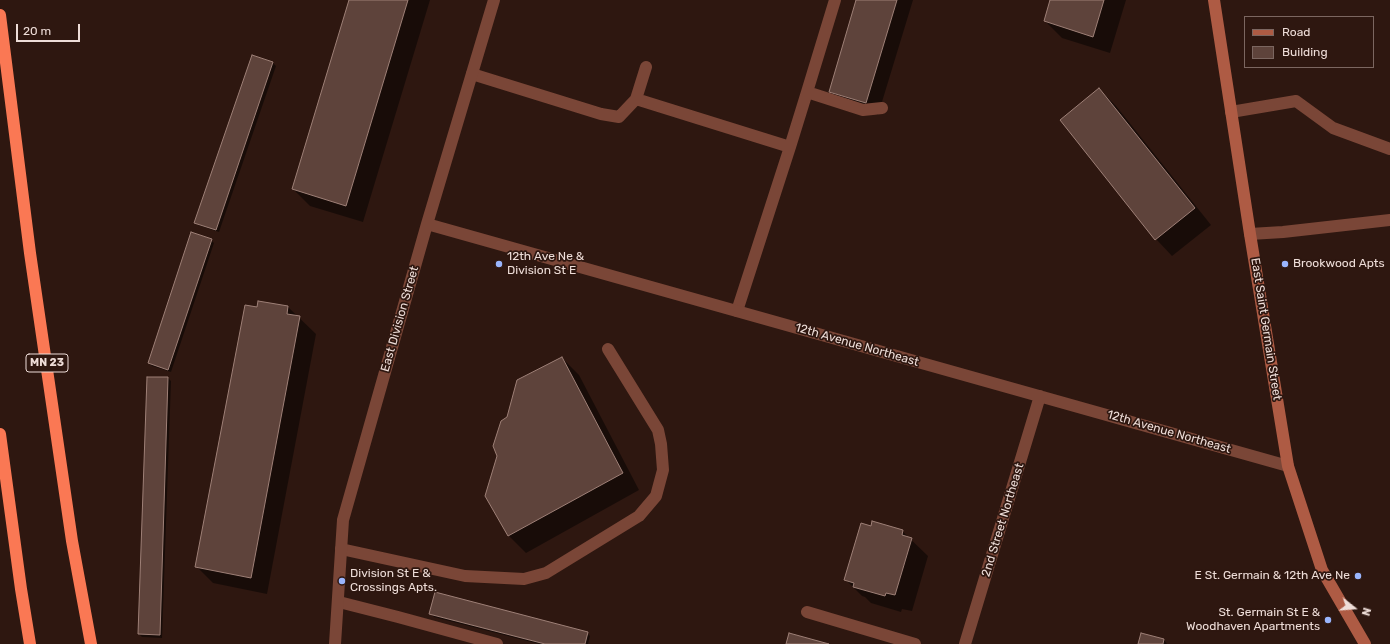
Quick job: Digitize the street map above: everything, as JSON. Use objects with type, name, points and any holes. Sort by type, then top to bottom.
[{"type":"highway","name":"MN 23","points":[[0,15],[4,82],[71,533],[92,644]]},
{"type":"highway","points":[[0,434],[30,644]]},
{"type":"street","name":"East Division Street","points":[[336,644],[343,520],[426,224],[494,0]]},
{"type":"street","points":[[737,311],[790,147],[835,0]]},
{"type":"street","name":"East Saint Germain Street","points":[[1214,0],[1288,466],[1322,570],[1365,644]]},
{"type":"street","points":[[472,74],[601,114],[619,117],[636,99],[646,67]]},
{"type":"street","points":[[807,92],[864,110],[882,108]]},
{"type":"street","points":[[636,99],[790,147]]},
{"type":"street","points":[[1231,112],[1296,100],[1333,128],[1390,148]]},
{"type":"street","points":[[1250,234],[1390,220]]},
{"type":"street","name":"12th Avenue Northeast","points":[[426,224],[1288,466]]},
{"type":"street","points":[[341,549],[465,576],[524,579],[546,572],[639,516],[656,496],[663,470],[661,444],[658,430],[608,348]]},
{"type":"street","name":"2nd Street Northeast","points":[[965,644],[1040,396]]},
{"type":"street","points":[[339,602],[398,616],[497,644]]},
{"type":"street","points":[[807,612],[915,644]]},
{"type":"building","points":[[349,0],[408,0],[346,206],[292,189]]},
{"type":"building","points":[[856,0],[897,0],[866,103],[829,92]]},
{"type":"building","points":[[1050,0],[1104,0],[1093,37],[1044,21]]},
{"type":"building","points":[[252,55],[273,62],[216,230],[194,223]]},
{"type":"building","points":[[1099,88],[1195,208],[1155,240],[1060,120]]},
{"type":"building","points":[[191,232],[212,239],[168,370],[148,363]]},
{"type":"building","points":[[258,301],[288,306],[287,314],[300,316],[251,578],[195,567],[245,305],[257,307]]},
{"type":"building","points":[[562,357],[623,473],[508,536],[485,496],[497,456],[493,446],[501,421],[507,417],[517,380]]},
{"type":"building","points":[[147,377],[168,377],[160,635],[138,634]]},
{"type":"building","points":[[872,521],[903,530],[902,535],[912,538],[895,595],[886,593],[885,596],[853,587],[854,583],[844,580],[861,523],[871,526]]},
{"type":"building","points":[[435,592],[588,632],[585,644],[545,644],[429,614]]},
{"type":"building","points":[[789,633],[829,644],[786,644]]},
{"type":"building","points":[[1141,633],[1164,639],[1163,644],[1138,644]]},
{"type":"place","name":"12th Ave Ne & Division St E","points":[[499,264]]},
{"type":"place","name":"Brookwood Apts","points":[[1285,264]]},
{"type":"place","name":"E St. Germain & 12th Ave Ne","points":[[1358,576]]},
{"type":"place","name":"Division St E & Crossings Apts.","points":[[342,581]]},
{"type":"place","name":"St. Germain St E & Woodhaven Apartments","points":[[1328,620]]}]
